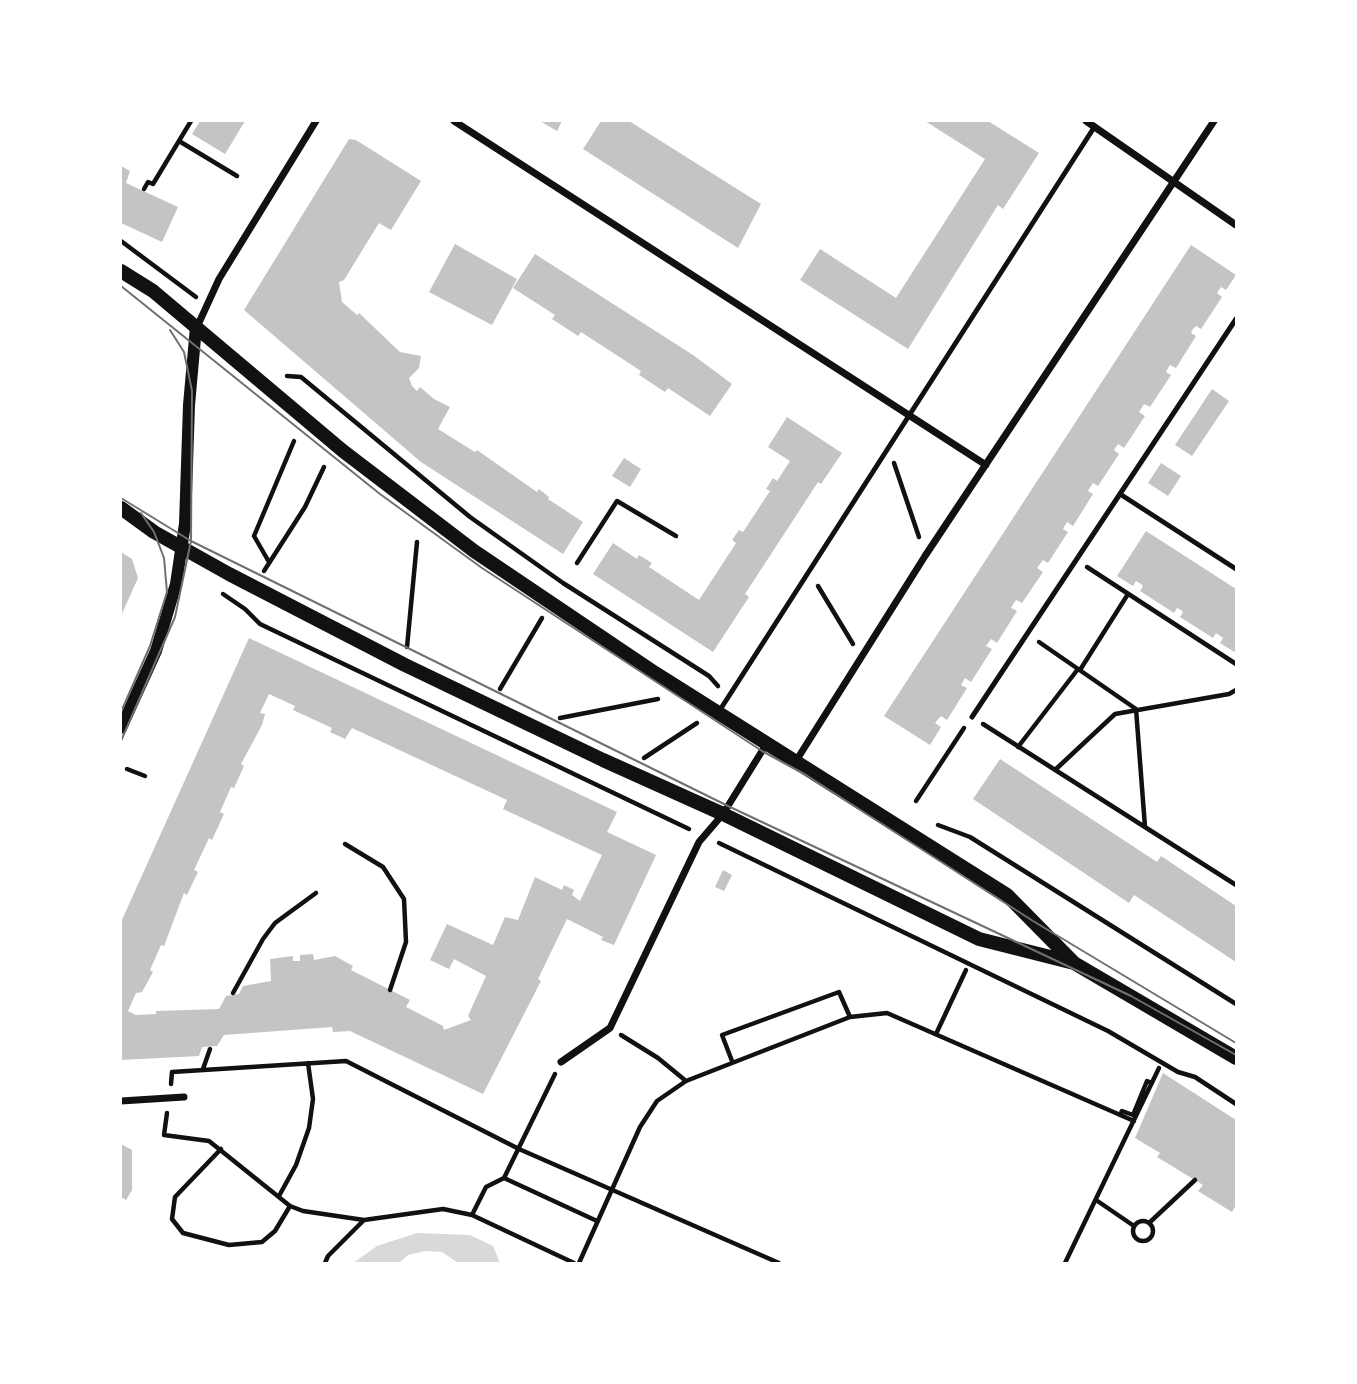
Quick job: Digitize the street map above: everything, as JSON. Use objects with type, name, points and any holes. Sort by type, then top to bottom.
[{"type":"main road","points":[[121,271],[153,292],[343,451],[474,551],[550,604],[718,713],[1007,895],[1074,963],[1236,1058]]},
{"type":"main road","points":[[121,508],[183,549],[405,665],[723,814],[979,939],[1074,963]]},
{"type":"street","points":[[121,727],[167,620],[183,549],[189,405],[196,327],[219,279],[316,121]]},
{"type":"street","points":[[454,121],[986,465]]},
{"type":"street","points":[[1086,121],[1176,180],[1195,197],[1236,225]]},
{"type":"street","points":[[796,761],[925,556],[1214,121]]},
{"type":"street","points":[[561,1062],[610,1028],[704,836],[723,814],[767,743]]},
{"type":"street","points":[[121,1101],[184,1097]]},
{"type":"lane","points":[[718,713],[882,454],[1095,127]]},
{"type":"lane","points":[[972,717],[1236,319]]},
{"type":"lane","points":[[1120,494],[1236,569]]},
{"type":"path","points":[[145,189],[148,182],[153,184],[191,121]]},
{"type":"path","points":[[179,141],[237,176]]},
{"type":"path","points":[[121,241],[160,267]]},
{"type":"path","points":[[269,562],[254,536],[294,441]]},
{"type":"path","points":[[882,454],[896,464],[925,556]]},
{"type":"path","points":[[264,572],[305,507],[324,467]]},
{"type":"path","points":[[577,563],[617,501],[676,536]]},
{"type":"path","points":[[405,665],[417,542]]},
{"type":"path","points":[[1076,560],[1236,664]]},
{"type":"path","points":[[808,570],[861,657]]},
{"type":"path","points":[[1018,747],[1079,669],[1128,594]]},
{"type":"path","points":[[234,603],[260,625],[1108,1031],[1178,1072],[1195,1077],[1236,1104]]},
{"type":"path","points":[[491,705],[550,604]]},
{"type":"path","points":[[1027,634],[1136,709]]},
{"type":"path","points":[[1055,770],[1115,713],[1228,695],[1236,690]]},
{"type":"path","points":[[532,724],[659,699]]},
{"type":"path","points":[[1136,709],[1145,827]]},
{"type":"path","points":[[916,801],[972,717],[1236,885]]},
{"type":"path","points":[[636,775],[646,754],[697,723]]},
{"type":"path","points":[[127,769],[145,776]]},
{"type":"path","points":[[345,844],[383,867],[404,899],[407,942],[390,990]]},
{"type":"path","points":[[233,993],[275,923],[316,893]]},
{"type":"path","points":[[936,1034],[965,970]]},
{"type":"path","points":[[732,1061],[722,1035],[839,992],[850,1017]]},
{"type":"path","points":[[579,1263],[640,1127],[657,1101],[686,1082],[732,1061],[850,1017],[887,1013],[1134,1121]]},
{"type":"path","points":[[610,1028],[659,1058],[686,1082]]},
{"type":"path","points":[[203,1069],[211,1049]]},
{"type":"path","points":[[573,1263],[472,1215],[443,1209],[364,1220],[303,1211],[290,1206],[209,1141],[163,1135],[172,1072],[346,1061],[519,1149],[779,1263]]},
{"type":"path","points":[[472,1215],[486,1187],[504,1178],[561,1062]]},
{"type":"path","points":[[279,1196],[296,1165],[309,1128],[313,1099],[308,1063]]},
{"type":"path","points":[[1065,1263],[1159,1068]]},
{"type":"path","points":[[1120,1115],[1122,1111],[1133,1115],[1147,1081],[1152,1083]]},
{"type":"path","points":[[221,1149],[175,1197],[172,1219],[183,1233],[229,1245],[262,1242],[275,1231],[290,1206]]},
{"type":"path","points":[[504,1178],[597,1221]]},
{"type":"path","points":[[1149,1223],[1195,1180]]},
{"type":"path","points":[[1096,1200],[1133,1226],[1136,1239],[1146,1240],[1153,1232],[1149,1223]]},
{"type":"path","points":[[325,1263],[328,1256],[364,1220]]},
{"type":"path","points":[[1133,1226],[1139,1221],[1149,1223]]},
{"type":"shaded area","points":[[417,1233],[470,1235],[493,1246],[500,1263],[458,1263],[442,1252],[425,1251],[408,1255],[399,1263],[353,1263],[377,1246]]},
{"type":"building","points":[[200,121],[245,121],[225,154],[192,134]]},
{"type":"building","points":[[540,121],[562,121],[557,131]]},
{"type":"building","points":[[601,121],[629,121],[761,204],[738,248],[583,149]]},
{"type":"building","points":[[925,121],[988,121],[1039,153],[1003,209],[998,205],[908,349],[800,280],[820,249],[896,298],[985,159]]},
{"type":"building","points":[[349,139],[356,140],[421,181],[391,230],[379,223],[344,280],[339,282],[342,302],[357,315],[359,313],[400,352],[421,356],[419,368],[409,378],[412,386],[417,391],[420,387],[434,399],[450,407],[438,429],[475,452],[477,450],[537,492],[539,489],[548,499],[583,522],[563,554],[421,462],[244,310]]},
{"type":"building","points":[[121,166],[130,171],[126,183],[178,207],[162,242],[121,223]]},
{"type":"building","points":[[455,244],[517,279],[492,325],[429,292]]},
{"type":"building","points":[[1191,245],[1236,275],[1226,290],[1221,287],[1217,293],[1222,297],[1201,329],[1196,326],[1193,329],[1191,333],[1196,336],[1176,368],[1170,365],[1168,368],[1166,372],[1171,375],[1150,407],[1144,404],[1139,412],[1145,416],[1124,448],[1118,444],[1114,450],[1119,454],[1098,486],[1093,483],[1088,491],[1093,494],[1073,526],[1067,522],[1063,529],[1068,532],[1048,563],[1043,560],[1037,568],[1043,572],[1022,603],[1016,600],[1011,608],[1017,611],[997,643],[991,639],[986,646],[992,649],[971,682],[965,678],[961,685],[967,688],[947,720],[941,716],[935,723],[941,727],[930,745],[884,716]]},
{"type":"building","points":[[535,254],[693,355],[732,384],[710,416],[668,388],[665,392],[639,375],[641,371],[581,332],[578,336],[552,319],[555,315],[513,288]]},
{"type":"building","points":[[1212,389],[1229,401],[1192,456],[1175,445]]},
{"type":"building","points":[[787,417],[842,453],[821,484],[818,482],[745,594],[749,597],[713,652],[593,574],[613,543],[637,559],[639,555],[652,563],[649,567],[699,600],[736,543],[732,540],[739,530],[743,532],[770,491],[766,489],[773,478],[777,481],[790,461],[768,447]]},
{"type":"building","points":[[624,458],[641,469],[630,487],[612,476]]},
{"type":"building","points":[[1161,463],[1181,476],[1168,496],[1148,483]]},
{"type":"building","points":[[1146,531],[1236,589],[1236,653],[1220,643],[1223,638],[1216,633],[1213,638],[1180,617],[1183,612],[1181,610],[1177,608],[1174,613],[1140,591],[1143,586],[1141,584],[1136,581],[1133,586],[1117,576]]},
{"type":"building","points":[[121,552],[132,559],[138,578],[121,616]]},
{"type":"building","points":[[249,638],[617,812],[607,832],[656,855],[614,945],[567,919],[538,979],[541,981],[483,1094],[350,1031],[333,1032],[332,1027],[224,1035],[217,1046],[202,1047],[199,1056],[121,1060],[121,922]],"holes":[[[269,694],[295,706],[293,710],[332,728],[330,732],[345,739],[352,728],[507,800],[503,809],[602,855],[580,901],[572,895],[574,890],[564,885],[562,890],[535,877],[518,920],[505,917],[493,945],[447,924],[430,960],[449,969],[454,959],[486,976],[468,1016],[471,1020],[444,1030],[443,1026],[406,1007],[410,1000],[351,970],[353,966],[335,956],[314,960],[313,954],[300,955],[300,961],[293,961],[293,956],[270,959],[271,981],[243,986],[239,994],[226,996],[219,1009],[156,1011],[156,1014],[136,1015],[128,1011],[136,993],[142,992],[153,972],[150,970],[161,945],[164,946],[184,893],[187,895],[198,872],[194,870],[224,814],[220,812],[231,787],[234,788],[244,766],[241,764],[262,725],[265,714],[260,713]]]},
{"type":"building","points":[[1000,759],[1157,862],[1161,856],[1236,906],[1236,962],[1134,895],[1129,903],[973,799]]},
{"type":"building","points":[[723,870],[732,875],[724,891],[715,887]]},
{"type":"building","points":[[1163,1073],[1236,1120],[1236,1205],[1232,1212],[1198,1191],[1203,1185],[1157,1157],[1160,1153],[1135,1138]]},
{"type":"building","points":[[121,1144],[132,1150],[132,1190],[126,1200],[121,1197]]},
{"type":"tram line","points":[[121,286],[380,494],[482,568],[762,751],[806,775],[1033,921],[1236,1043]]},
{"type":"tram line","points":[[121,741],[175,617],[191,541],[192,391],[184,352],[170,330]]},
{"type":"tram line","points":[[121,498],[191,541],[728,806],[1131,996],[1236,1055]]},
{"type":"tram line","points":[[121,712],[150,646],[167,592],[164,558],[154,532],[141,513]]}]
